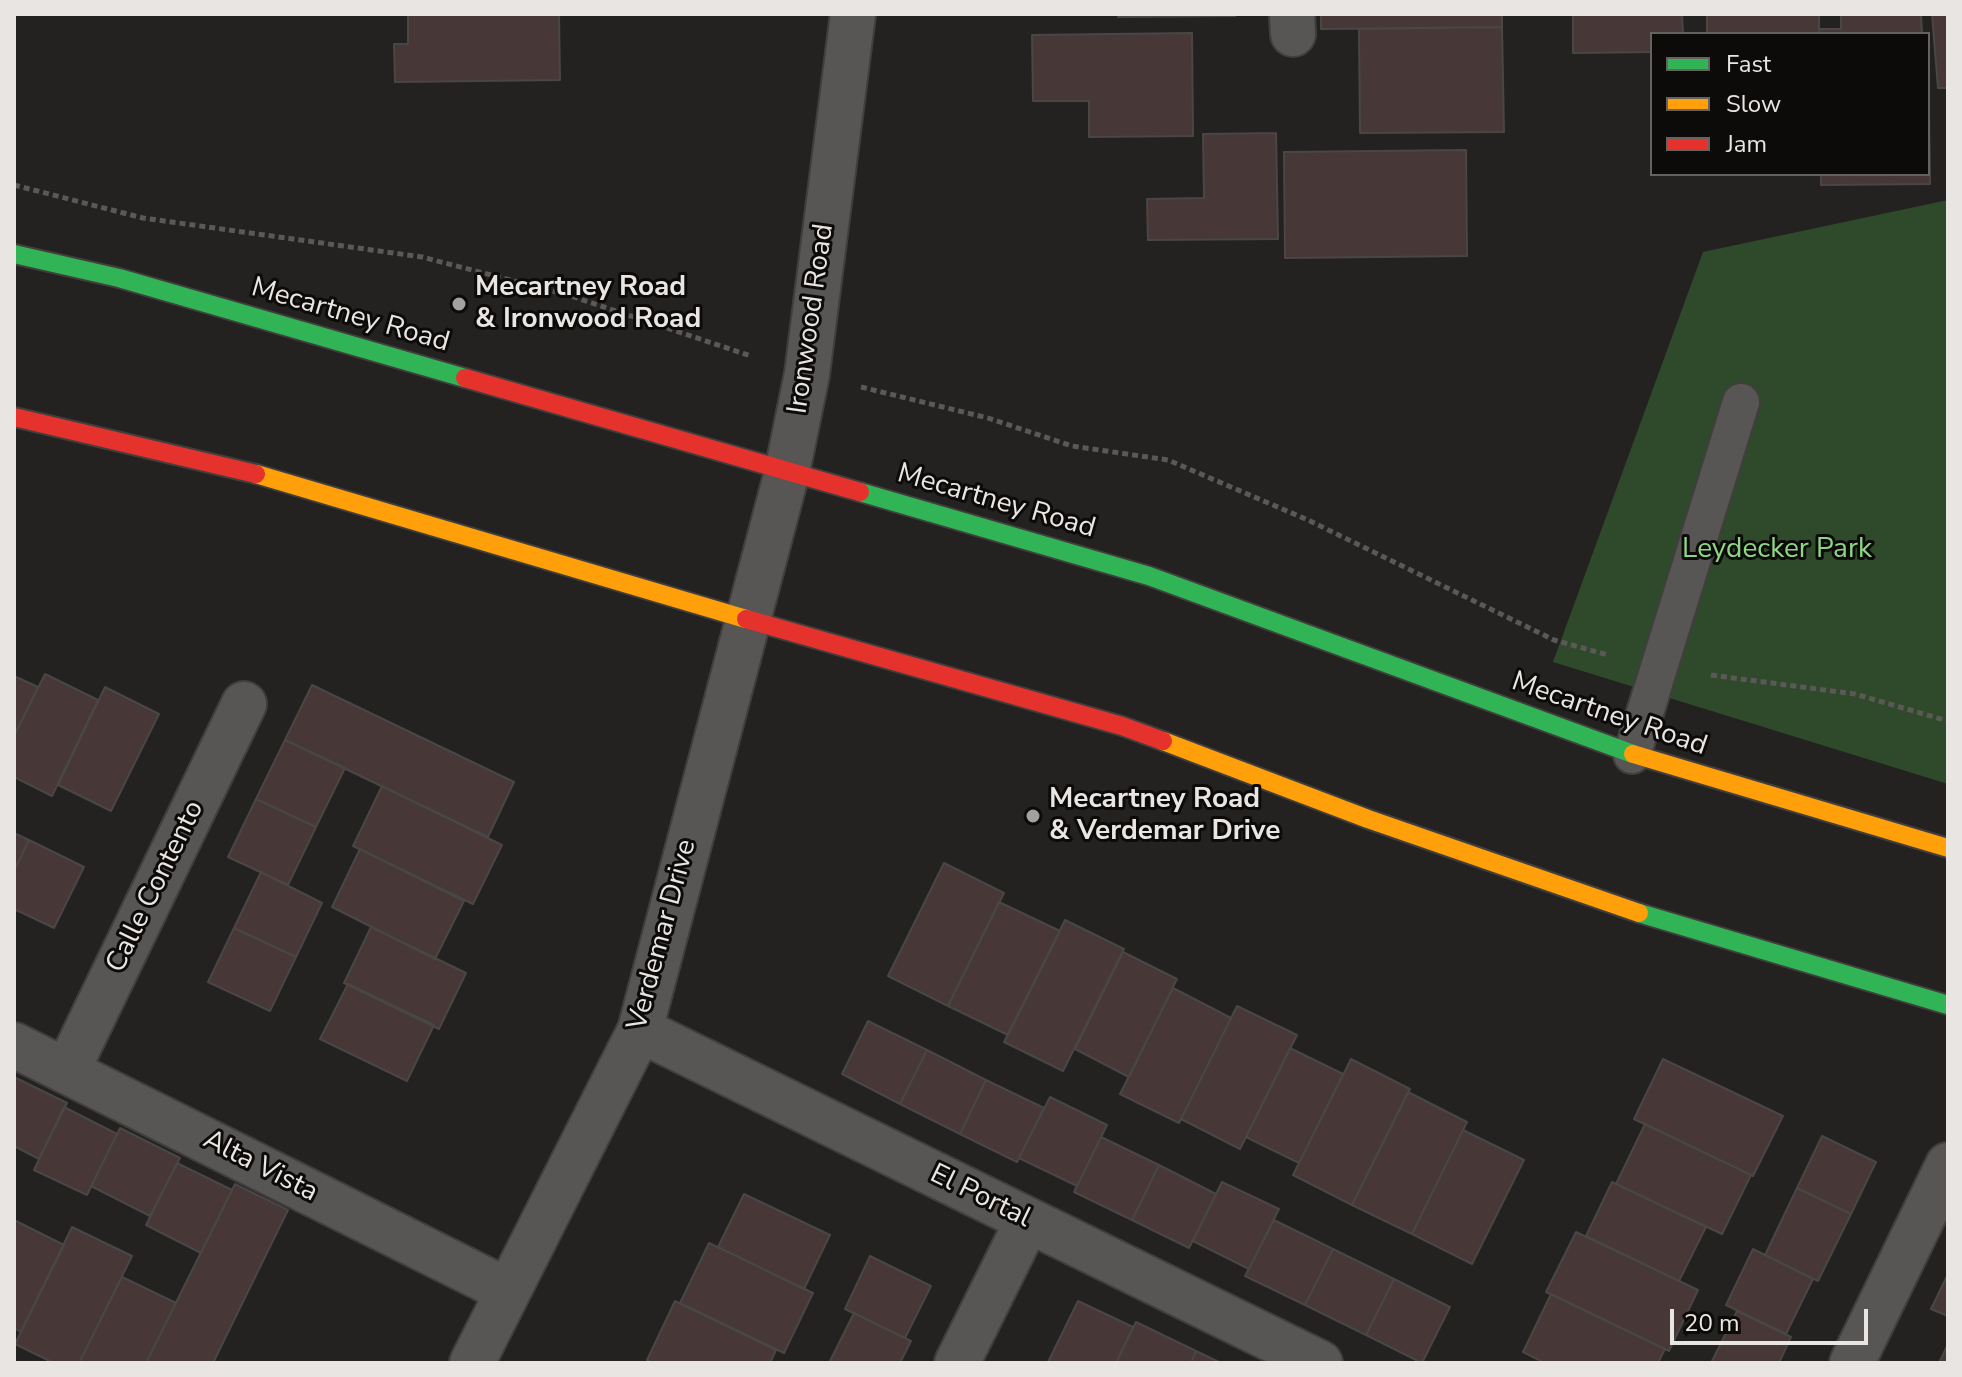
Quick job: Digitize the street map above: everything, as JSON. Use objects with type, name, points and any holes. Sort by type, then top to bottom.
[{"type":"main road","name":"Mecartney Road","points":[[14,254],[119,278],[1201,592],[1422,680],[1632,755],[1948,848]]},
{"type":"main road","points":[[14,417],[295,483],[746,619],[1122,726],[1368,819],[1620,907],[1948,1005]]},
{"type":"street","name":"Ironwood Road","points":[[746,619],[787,472],[807,374],[853,14]]},
{"type":"street","name":"Verdemar Drive","points":[[472,1363],[506,1290],[640,1030],[746,619]]},
{"type":"street","name":"Calle Contento","points":[[67,1071],[244,704]]},
{"type":"street","name":"El Portal","points":[[640,1030],[1320,1363]]},
{"type":"street","name":"Alta Vista","points":[[14,1045],[506,1290]]},
{"type":"street","points":[[1852,1363],[1948,1165]]},
{"type":"street","points":[[957,1363],[1028,1220]]},
{"type":"lane","points":[[1632,755],[1741,402]]},
{"type":"path","points":[[14,185],[143,218],[422,257],[568,295],[807,374],[988,418],[1072,446],[1168,460],[1321,526],[1554,640],[1659,669],[1855,694],[1948,721]]},
{"type":"green space","name":"Leydecker Park","points":[[1948,200],[1948,784],[1553,662],[1703,252]]},
{"type":"building","points":[[408,14],[559,14],[560,80],[395,82],[394,44],[408,44]]},
{"type":"building","points":[[1118,14],[1235,14],[1235,16],[1118,17]]},
{"type":"building","points":[[1321,14],[1502,14],[1502,27],[1321,29]]},
{"type":"building","points":[[1573,14],[1682,14],[1683,32],[1650,32],[1650,52],[1573,53]]},
{"type":"building","points":[[1707,14],[1819,14],[1819,32],[1707,32]]},
{"type":"building","points":[[1841,14],[1921,14],[1922,32],[1819,32],[1819,29],[1841,29]]},
{"type":"building","points":[[1932,14],[1948,14],[1948,88],[1938,88]]},
{"type":"building","points":[[1502,27],[1504,132],[1360,133],[1359,29]]},
{"type":"building","points":[[1192,33],[1193,136],[1089,137],[1089,101],[1033,101],[1032,35]]},
{"type":"building","points":[[1276,133],[1278,239],[1148,240],[1147,199],[1204,198],[1203,134]]},
{"type":"building","points":[[1466,150],[1467,256],[1285,258],[1284,152]]},
{"type":"building","points":[[1821,176],[1930,176],[1930,184],[1821,185]]},
{"type":"building","points":[[45,674],[98,700],[52,796],[14,777],[14,736]]},
{"type":"building","points":[[14,676],[38,687],[14,736]]},
{"type":"building","points":[[312,685],[514,782],[488,837],[285,740]]},
{"type":"building","points":[[105,687],[159,714],[111,811],[58,785]]},
{"type":"building","points":[[285,740],[345,768],[316,827],[256,799]]},
{"type":"building","points":[[382,786],[502,845],[473,904],[353,846]]},
{"type":"building","points":[[256,799],[316,827],[288,885],[228,857]]},
{"type":"building","points":[[14,833],[29,840],[14,871]]},
{"type":"building","points":[[29,840],[84,867],[54,928],[14,909],[14,871]]},
{"type":"building","points":[[360,849],[464,901],[435,959],[332,907]]},
{"type":"building","points":[[944,863],[1004,893],[948,1006],[888,976]]},
{"type":"building","points":[[261,872],[322,903],[296,957],[234,928]]},
{"type":"building","points":[[999,902],[1060,931],[1008,1035],[948,1006]]},
{"type":"building","points":[[1065,920],[1124,949],[1063,1071],[1004,1042]]},
{"type":"building","points":[[371,927],[466,973],[439,1029],[344,983]]},
{"type":"building","points":[[234,928],[296,957],[270,1011],[208,982]]},
{"type":"building","points":[[1123,952],[1177,979],[1129,1077],[1075,1049]]},
{"type":"building","points":[[348,984],[434,1025],[407,1081],[320,1039]]},
{"type":"building","points":[[1173,988],[1231,1018],[1179,1123],[1120,1094]]},
{"type":"building","points":[[1237,1006],[1297,1035],[1240,1149],[1181,1119]]},
{"type":"building","points":[[868,1021],[927,1050],[900,1104],[842,1074]]},
{"type":"building","points":[[1290,1048],[1343,1074],[1299,1163],[1246,1137]]},
{"type":"building","points":[[927,1050],[986,1080],[960,1134],[900,1104]]},
{"type":"building","points":[[1351,1059],[1410,1089],[1352,1205],[1293,1175]]},
{"type":"building","points":[[1663,1059],[1783,1116],[1753,1176],[1634,1119]]},
{"type":"building","points":[[14,1077],[67,1103],[39,1159],[14,1146]]},
{"type":"building","points":[[986,1080],[1044,1108],[1017,1162],[960,1134]]},
{"type":"building","points":[[1408,1092],[1467,1122],[1412,1234],[1352,1205]]},
{"type":"building","points":[[1050,1097],[1107,1125],[1077,1186],[1019,1158]]},
{"type":"building","points":[[64,1107],[117,1134],[87,1195],[34,1170]]},
{"type":"building","points":[[1645,1124],[1751,1175],[1722,1234],[1616,1184]]},
{"type":"building","points":[[120,1128],[180,1158],[150,1216],[91,1186]]},
{"type":"building","points":[[1463,1130],[1524,1160],[1472,1264],[1412,1234]]},
{"type":"building","points":[[1822,1136],[1876,1162],[1851,1214],[1797,1188]]},
{"type":"building","points":[[1101,1137],[1159,1165],[1132,1220],[1074,1192]]},
{"type":"building","points":[[177,1163],[232,1190],[201,1253],[146,1225]]},
{"type":"building","points":[[1159,1165],[1216,1194],[1189,1248],[1132,1220]]},
{"type":"building","points":[[1222,1182],[1279,1209],[1249,1269],[1193,1241]]},
{"type":"building","points":[[1612,1182],[1706,1227],[1679,1281],[1586,1236]]},
{"type":"building","points":[[235,1184],[288,1210],[213,1363],[146,1363]]},
{"type":"building","points":[[1797,1188],[1851,1214],[1818,1281],[1765,1255]]},
{"type":"building","points":[[744,1194],[830,1235],[804,1289],[718,1247]]},
{"type":"building","points":[[14,1220],[64,1245],[21,1332],[14,1328]]},
{"type":"building","points":[[1274,1220],[1333,1249],[1305,1305],[1245,1276]]},
{"type":"building","points":[[72,1227],[132,1256],[79,1363],[54,1363],[15,1344]]},
{"type":"building","points":[[1576,1232],[1698,1290],[1669,1351],[1546,1292]]},
{"type":"building","points":[[709,1243],[813,1293],[784,1353],[680,1303]]},
{"type":"building","points":[[1333,1249],[1394,1279],[1366,1335],[1305,1305]]},
{"type":"building","points":[[1753,1249],[1813,1279],[1786,1334],[1726,1305]]},
{"type":"building","points":[[870,1256],[931,1286],[905,1338],[845,1309]]},
{"type":"building","points":[[1948,1274],[1948,1316],[1931,1309]]},
{"type":"building","points":[[122,1277],[176,1303],[146,1363],[79,1363]]},
{"type":"building","points":[[1394,1279],[1450,1307],[1422,1363],[1366,1335]]},
{"type":"building","points":[[1551,1294],[1665,1349],[1658,1363],[1545,1363],[1523,1352]]},
{"type":"building","points":[[675,1301],[776,1350],[770,1363],[653,1363],[647,1360]]},
{"type":"building","points":[[1078,1301],[1133,1327],[1116,1363],[1048,1362]]},
{"type":"building","points":[[1737,1311],[1791,1337],[1779,1363],[1711,1363]]},
{"type":"building","points":[[854,1313],[911,1341],[900,1363],[829,1363]]},
{"type":"building","points":[[1136,1322],[1196,1351],[1191,1363],[1116,1363]]},
{"type":"building","points":[[1948,1344],[1948,1363],[1939,1363]]},
{"type":"building","points":[[1196,1351],[1221,1363],[1191,1363]]},
{"type":"traffic: fast","points":[[14,254],[119,278],[465,378]]},
{"type":"traffic: fast","points":[[860,492],[1149,576],[1633,754]]},
{"type":"traffic: fast","points":[[1639,913],[1948,1005]]},
{"type":"traffic: slow","points":[[256,474],[746,619]]},
{"type":"traffic: slow","points":[[1163,741],[1368,819],[1639,913]]},
{"type":"traffic: slow","points":[[1633,754],[1948,848]]},
{"type":"traffic: jam","points":[[465,378],[860,492]]},
{"type":"traffic: jam","points":[[14,417],[256,474]]},
{"type":"traffic: jam","points":[[746,619],[1122,726],[1163,741]]},
{"type":"place","name":"Mecartney Road & Ironwood Road","points":[[459,304]]},
{"type":"place","name":"Mecartney Road & Verdemar Drive","points":[[1033,816]]}]
